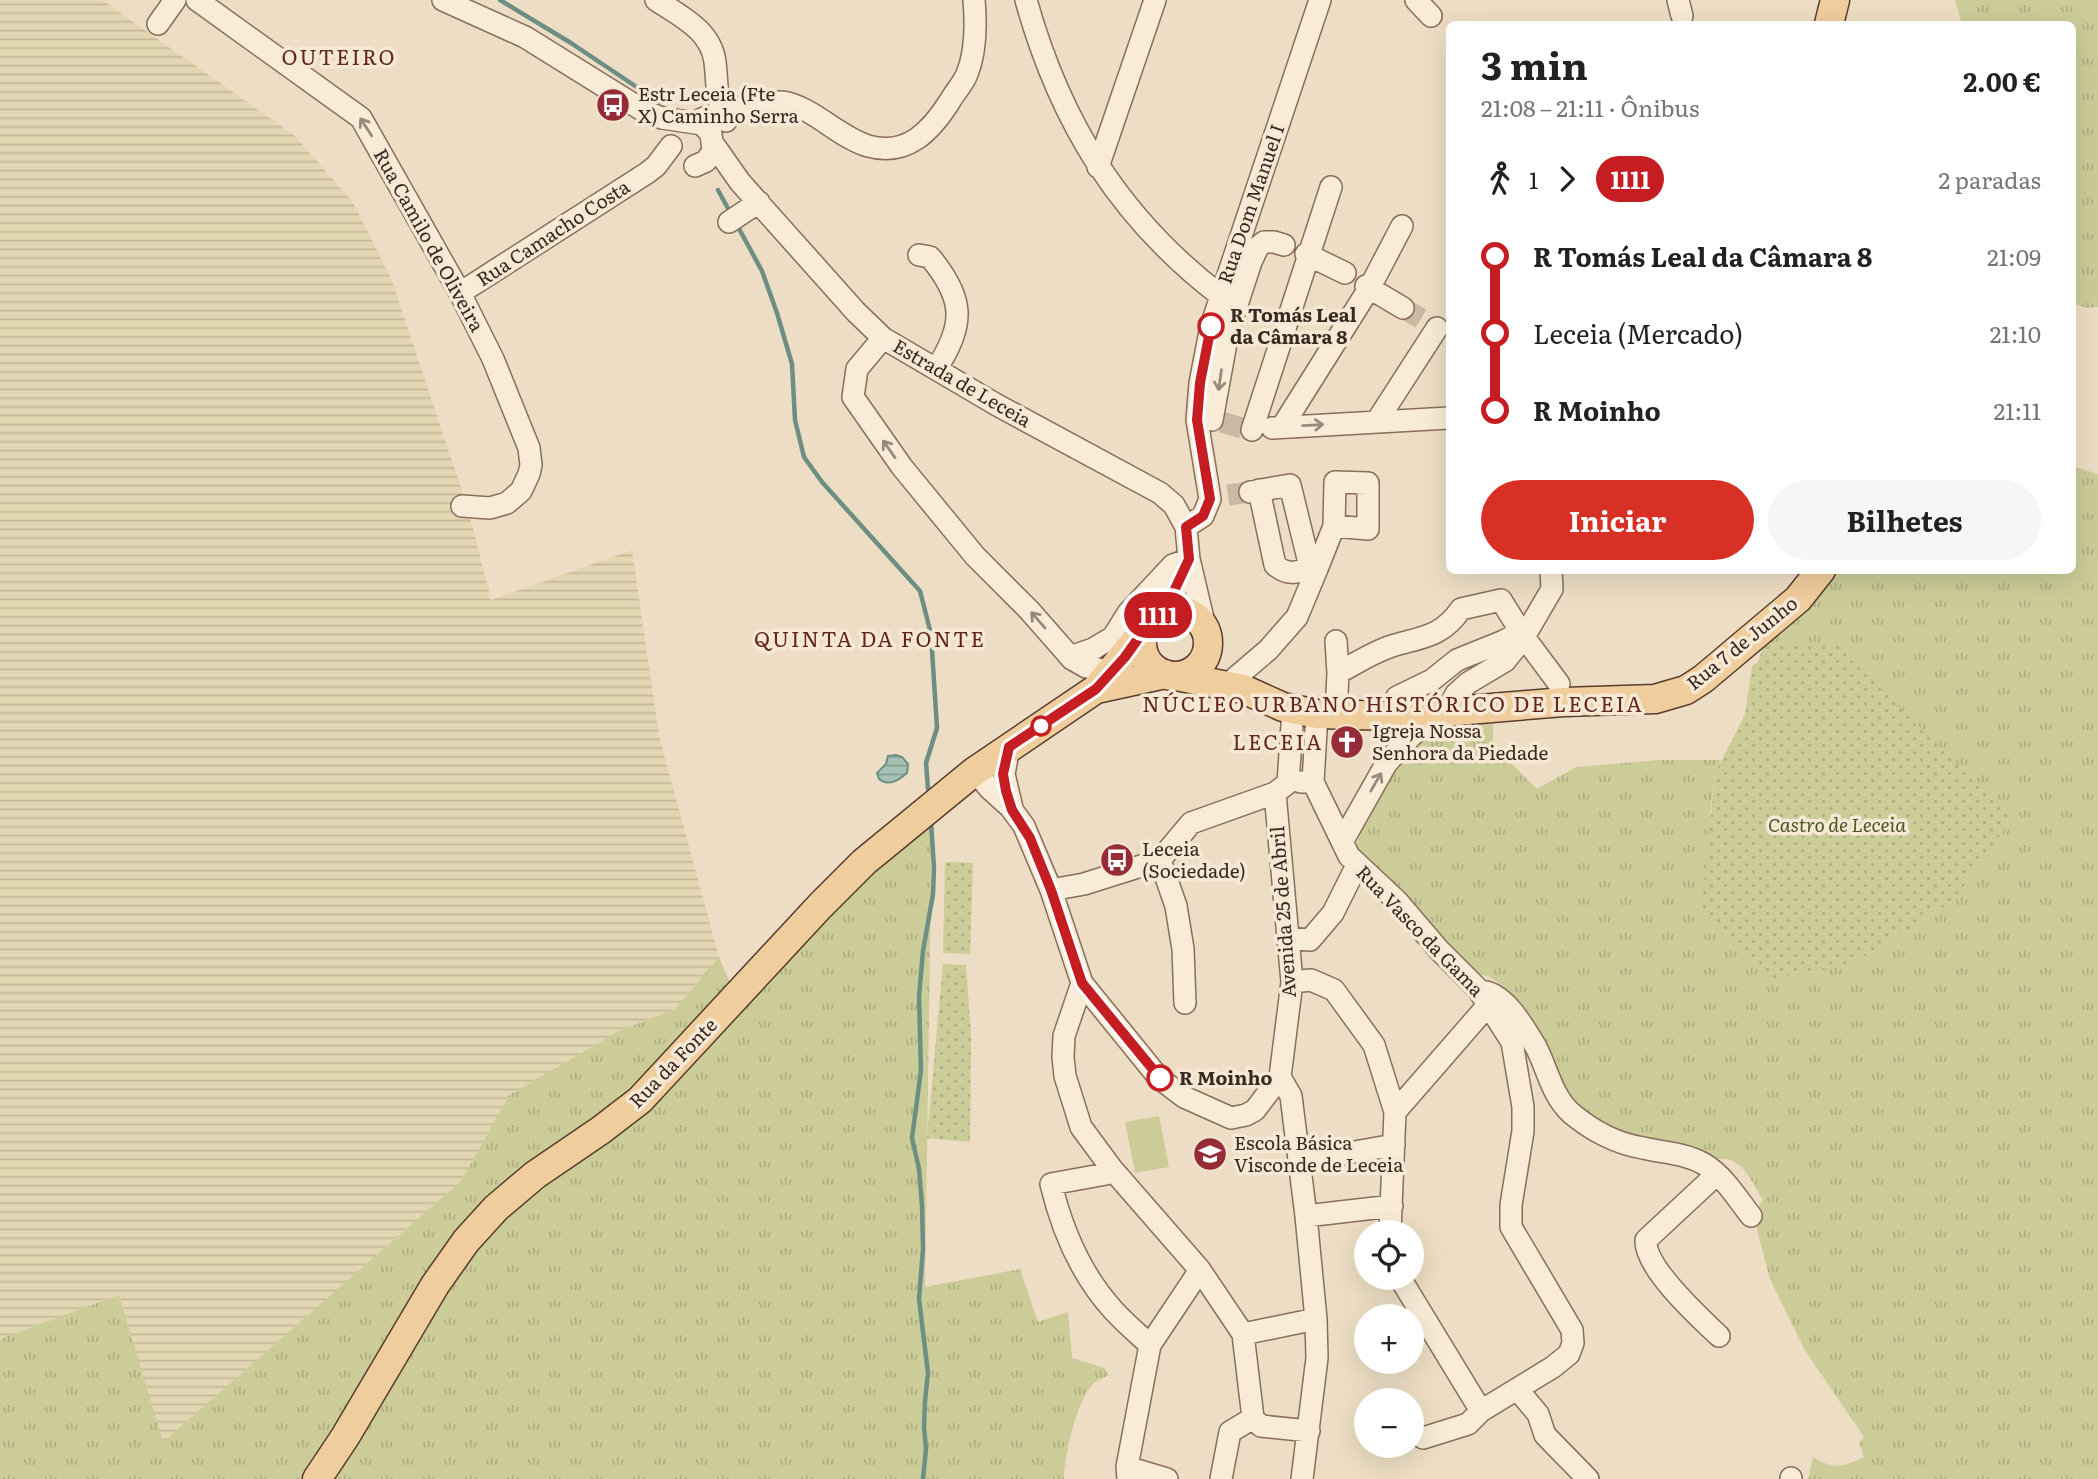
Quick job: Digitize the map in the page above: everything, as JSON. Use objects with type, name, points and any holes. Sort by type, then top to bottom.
[{"type":"main road","name":"Rua 7 de Junho","points":[[1307,711],[1395,716],[1564,702],[1655,699],[1672,695],[1703,679],[1798,599],[1818,574]]},
{"type":"main road","points":[[1170,675],[1196,668],[1204,660],[1208,649],[1207,633],[1198,618],[1189,612],[1178,610],[1151,623],[1143,652],[1148,662],[1170,675],[1238,684],[1307,711]]},
{"type":"main road","name":"Rua da Fonte","points":[[317,1479],[345,1437],[435,1284],[481,1224],[535,1175],[640,1100],[843,882],[893,837],[975,771],[1098,685],[1151,623]]},
{"type":"main road","name":"Estrada de Leceia","points":[[1207,633],[1219,659],[1238,684]]},
{"type":"main road","name":"Rua da Fonte","points":[[1098,685],[1170,675]]},
{"type":"street","points":[[158,24],[175,0]]},
{"type":"street","name":"Rua Camilo de Oliveira","points":[[197,0],[360,118],[460,293],[499,372],[529,448],[531,465],[521,491],[507,503],[490,508],[462,506]]},
{"type":"street","points":[[443,0],[525,37],[644,110],[662,118],[707,128],[714,142]]},
{"type":"street","points":[[644,110],[671,144],[679,161],[692,165],[710,156],[724,117],[716,94],[715,61],[707,39],[699,30],[656,0]]},
{"type":"street","points":[[671,144],[676,129],[708,116],[724,117],[763,103],[789,103],[856,142],[882,148],[906,146],[936,122],[967,75],[974,48],[974,0]]},
{"type":"street","points":[[1026,0],[1053,80],[1098,167],[1144,226],[1198,279],[1220,296]]},
{"type":"street","points":[[1098,167],[1155,0]]},
{"type":"street","name":"Rua Dom Manuel I","points":[[1186,527],[1203,516],[1219,497],[1211,421],[1200,383],[1209,337],[1220,296],[1320,0]]},
{"type":"street","points":[[1416,0],[1431,16]]},
{"type":"street","name":"Estrada de Leceia","points":[[714,142],[740,182],[856,312],[883,338],[997,405],[1160,493],[1174,505],[1186,527],[1189,559],[1207,633]]},
{"type":"street","name":"Rua Camacho Costa","points":[[460,293],[647,173],[656,166],[671,144]]},
{"type":"street","name":"Rua Camacho Costa","points":[[647,173],[692,165]]},
{"type":"street","name":"Estrada de Leceia","points":[[692,165],[740,182]]},
{"type":"street","points":[[1331,187],[1249,429],[1446,418]]},
{"type":"street","points":[[735,218],[759,202]]},
{"type":"street","points":[[1282,427],[1402,226]]},
{"type":"street","points":[[1211,421],[1231,321],[1251,262],[1258,247],[1264,242],[1284,245]]},
{"type":"street","points":[[1307,254],[1345,273]]},
{"type":"street","points":[[919,255],[930,257],[944,273],[956,297],[959,320],[954,337],[936,369]]},
{"type":"street","points":[[1368,286],[1403,308]]},
{"type":"street","points":[[1377,421],[1436,327]]},
{"type":"street","points":[[883,338],[857,369],[853,397],[902,467],[967,546],[1070,656],[1086,667],[1098,685]]},
{"type":"street","points":[[1290,485],[1314,568],[1284,572],[1275,565],[1255,491],[1290,485]]},
{"type":"street","points":[[1238,684],[1297,617],[1314,568],[1334,526]]},
{"type":"street","points":[[1070,656],[1093,649],[1113,637],[1128,612],[1173,565],[1189,559]]},
{"type":"street","name":"Estrada de Leceia","points":[[1151,623],[1173,596],[1189,559]]},
{"type":"street","points":[[1342,842],[1386,764],[1412,735],[1446,713],[1456,694],[1468,683],[1505,661],[1552,589],[1551,574]]},
{"type":"street","points":[[1051,890],[1084,884],[1160,860],[1191,823],[1282,788],[1313,782],[1307,711],[1338,673],[1390,647],[1422,640],[1450,625],[1461,609],[1501,600],[1559,684]]},
{"type":"street","points":[[1395,716],[1397,697],[1432,680],[1457,660],[1522,634]]},
{"type":"street","points":[[1336,641],[1338,673]]},
{"type":"street","name":"Avenida 25 de Abril","points":[[1303,1479],[1317,1358],[1316,1319],[1291,1096],[1280,1077],[1292,982],[1282,788],[1307,711]]},
{"type":"street","points":[[1009,747],[1003,774],[1012,810]]},
{"type":"street","points":[[975,771],[1012,810],[1030,838],[1051,890],[1082,983],[1160,1078],[1184,1097],[1231,1118],[1255,1110],[1280,1077]]},
{"type":"street","name":"Rua Vasco da Gama","points":[[1313,782],[1349,856],[1398,902],[1484,997],[1512,1042],[1523,1131],[1511,1205],[1511,1227],[1572,1330],[1573,1343],[1569,1354],[1481,1411],[1468,1424],[1424,1438]]},
{"type":"street","points":[[1160,860],[1176,906],[1180,927],[1185,1003]]},
{"type":"street","points":[[1288,938],[1310,940],[1333,913],[1357,864]]},
{"type":"street","points":[[1292,982],[1311,980],[1334,990],[1374,1045],[1395,1112],[1391,1220]]},
{"type":"street","points":[[1082,983],[1064,1036],[1063,1057],[1065,1076],[1081,1127],[1112,1169],[1200,1270],[1243,1334],[1252,1418],[1261,1426],[1309,1432]]},
{"type":"street","points":[[1395,1112],[1484,997],[1496,995],[1510,1009],[1536,1048],[1548,1079],[1569,1111],[1600,1133],[1640,1148],[1682,1154],[1705,1165],[1717,1174],[1751,1216]]},
{"type":"street","points":[[1298,1162],[1394,1144]]},
{"type":"street","points":[[1112,1169],[1107,1174],[1051,1184],[1076,1258],[1113,1310],[1150,1345]]},
{"type":"street","points":[[1717,1174],[1646,1240],[1645,1250],[1671,1288],[1719,1336]]},
{"type":"street","points":[[1306,1216],[1392,1206]]},
{"type":"street","points":[[1167,1479],[1127,1473],[1150,1345],[1200,1270]]},
{"type":"street","points":[[1407,1290],[1481,1411]]},
{"type":"street","points":[[1243,1334],[1316,1319]]},
{"type":"street","points":[[1517,1389],[1538,1414],[1545,1435],[1588,1479]]},
{"type":"street","points":[[1220,1479],[1230,1432],[1252,1418]]},
{"type":"shaded area","points":[[0,0],[102,0],[294,135],[352,201],[391,278],[469,512],[491,600],[632,550],[659,736],[719,957],[675,1009],[619,1031],[509,1095],[461,1181],[162,1443],[119,1295],[0,1339]]},
{"type":"shaded area","points":[[896,755],[908,764],[907,773],[894,782],[879,779],[877,773],[886,764],[888,756]]},
{"type":"green space","points":[[1955,0],[2098,0],[2098,307],[2087,308],[2076,304],[2076,21],[1961,21]]},
{"type":"green space","points":[[2076,467],[2098,474],[2098,1479],[1808,1479],[1813,1457],[1839,1466],[1864,1457],[1859,1442],[1864,1437],[1804,1349],[1770,1279],[1751,1207],[1759,1206],[1763,1200],[1748,1175],[1728,1159],[1708,1162],[1620,1139],[1570,1102],[1506,1000],[1503,986],[1490,977],[1475,973],[1354,850],[1379,793],[1403,757],[1418,742],[1435,731],[1455,724],[1493,722],[1491,743],[1537,789],[1576,767],[1659,760],[1721,760],[1715,774],[1710,814],[1851,965],[1952,902],[1764,645],[1827,574],[2076,574]]},
{"type":"green space","name":"Castro de Leceia","points":[[1764,645],[1837,645],[2012,819],[1952,902],[1851,965],[1769,980],[1701,915],[1715,773],[1745,715],[1752,666],[1758,662]]},
{"type":"green space","points":[[932,811],[925,1287],[1020,1269],[1038,1322],[1068,1312],[1072,1358],[1104,1368],[1109,1375],[1094,1383],[1082,1402],[1069,1443],[1064,1479],[0,1479],[0,1339],[119,1295],[163,1442],[461,1181],[509,1095],[619,1031],[675,1009],[719,957],[730,983]]},
{"type":"green space","points":[[945,862],[973,863],[970,954],[943,953]]},
{"type":"green space","points":[[943,964],[966,965],[971,1034],[970,1142],[927,1138]]},
{"type":"green space","points":[[1159,1116],[1169,1167],[1135,1173],[1125,1122]]},
{"type":"waterway","points":[[500,0],[571,43],[659,102]]},
{"type":"waterway","points":[[718,190],[731,214]]},
{"type":"waterway","points":[[737,225],[762,271],[792,364],[795,420],[804,457],[822,482],[920,591],[931,634],[937,728],[926,763],[928,789]]},
{"type":"waterway","points":[[923,1479],[928,1373],[919,1299],[923,1249],[922,1205],[919,1169],[912,1138],[921,1070],[919,996],[923,951],[933,894],[931,822]]},
{"type":"tunnel","points":[[1403,308],[1423,320]]},
{"type":"tunnel","points":[[1222,422],[1245,429]]},
{"type":"tunnel","points":[[1228,495],[1250,492]]},
{"type":"bus line","name":"1111","points":[[1160,1078],[1082,983],[1051,890],[1030,838],[1012,810],[1003,774],[1009,747],[1096,689],[1173,596],[1189,559],[1186,527],[1203,516],[1210,499],[1197,420],[1200,383],[1211,326]]},
{"type":"place","name":"Estr Leceia (Fte X) Caminho Serra","points":[[613,105]]},
{"type":"place","name":"R Tomás Leal da Câmara 8","points":[[1211,326]]},
{"type":"place","name":"Igreja Nossa Senhora da Piedade","points":[[1347,742]]},
{"type":"place","name":"Leceia (Sociedade)","points":[[1117,860]]},
{"type":"place","name":"R Moinho","points":[[1160,1078]]},
{"type":"place","name":"Escola Básica Visconde de Leceia","points":[[1210,1154]]},
{"type":"district","name":"OUTEIRO","points":[[339,58]]},
{"type":"district","name":"QUINTA DA FONTE","points":[[870,640]]},
{"type":"district","name":"NÚCLEO URBANO HISTÓRICO DE LECEIA","points":[[1393,705]]},
{"type":"district","name":"LECEIA","points":[[1278,743]]}]
